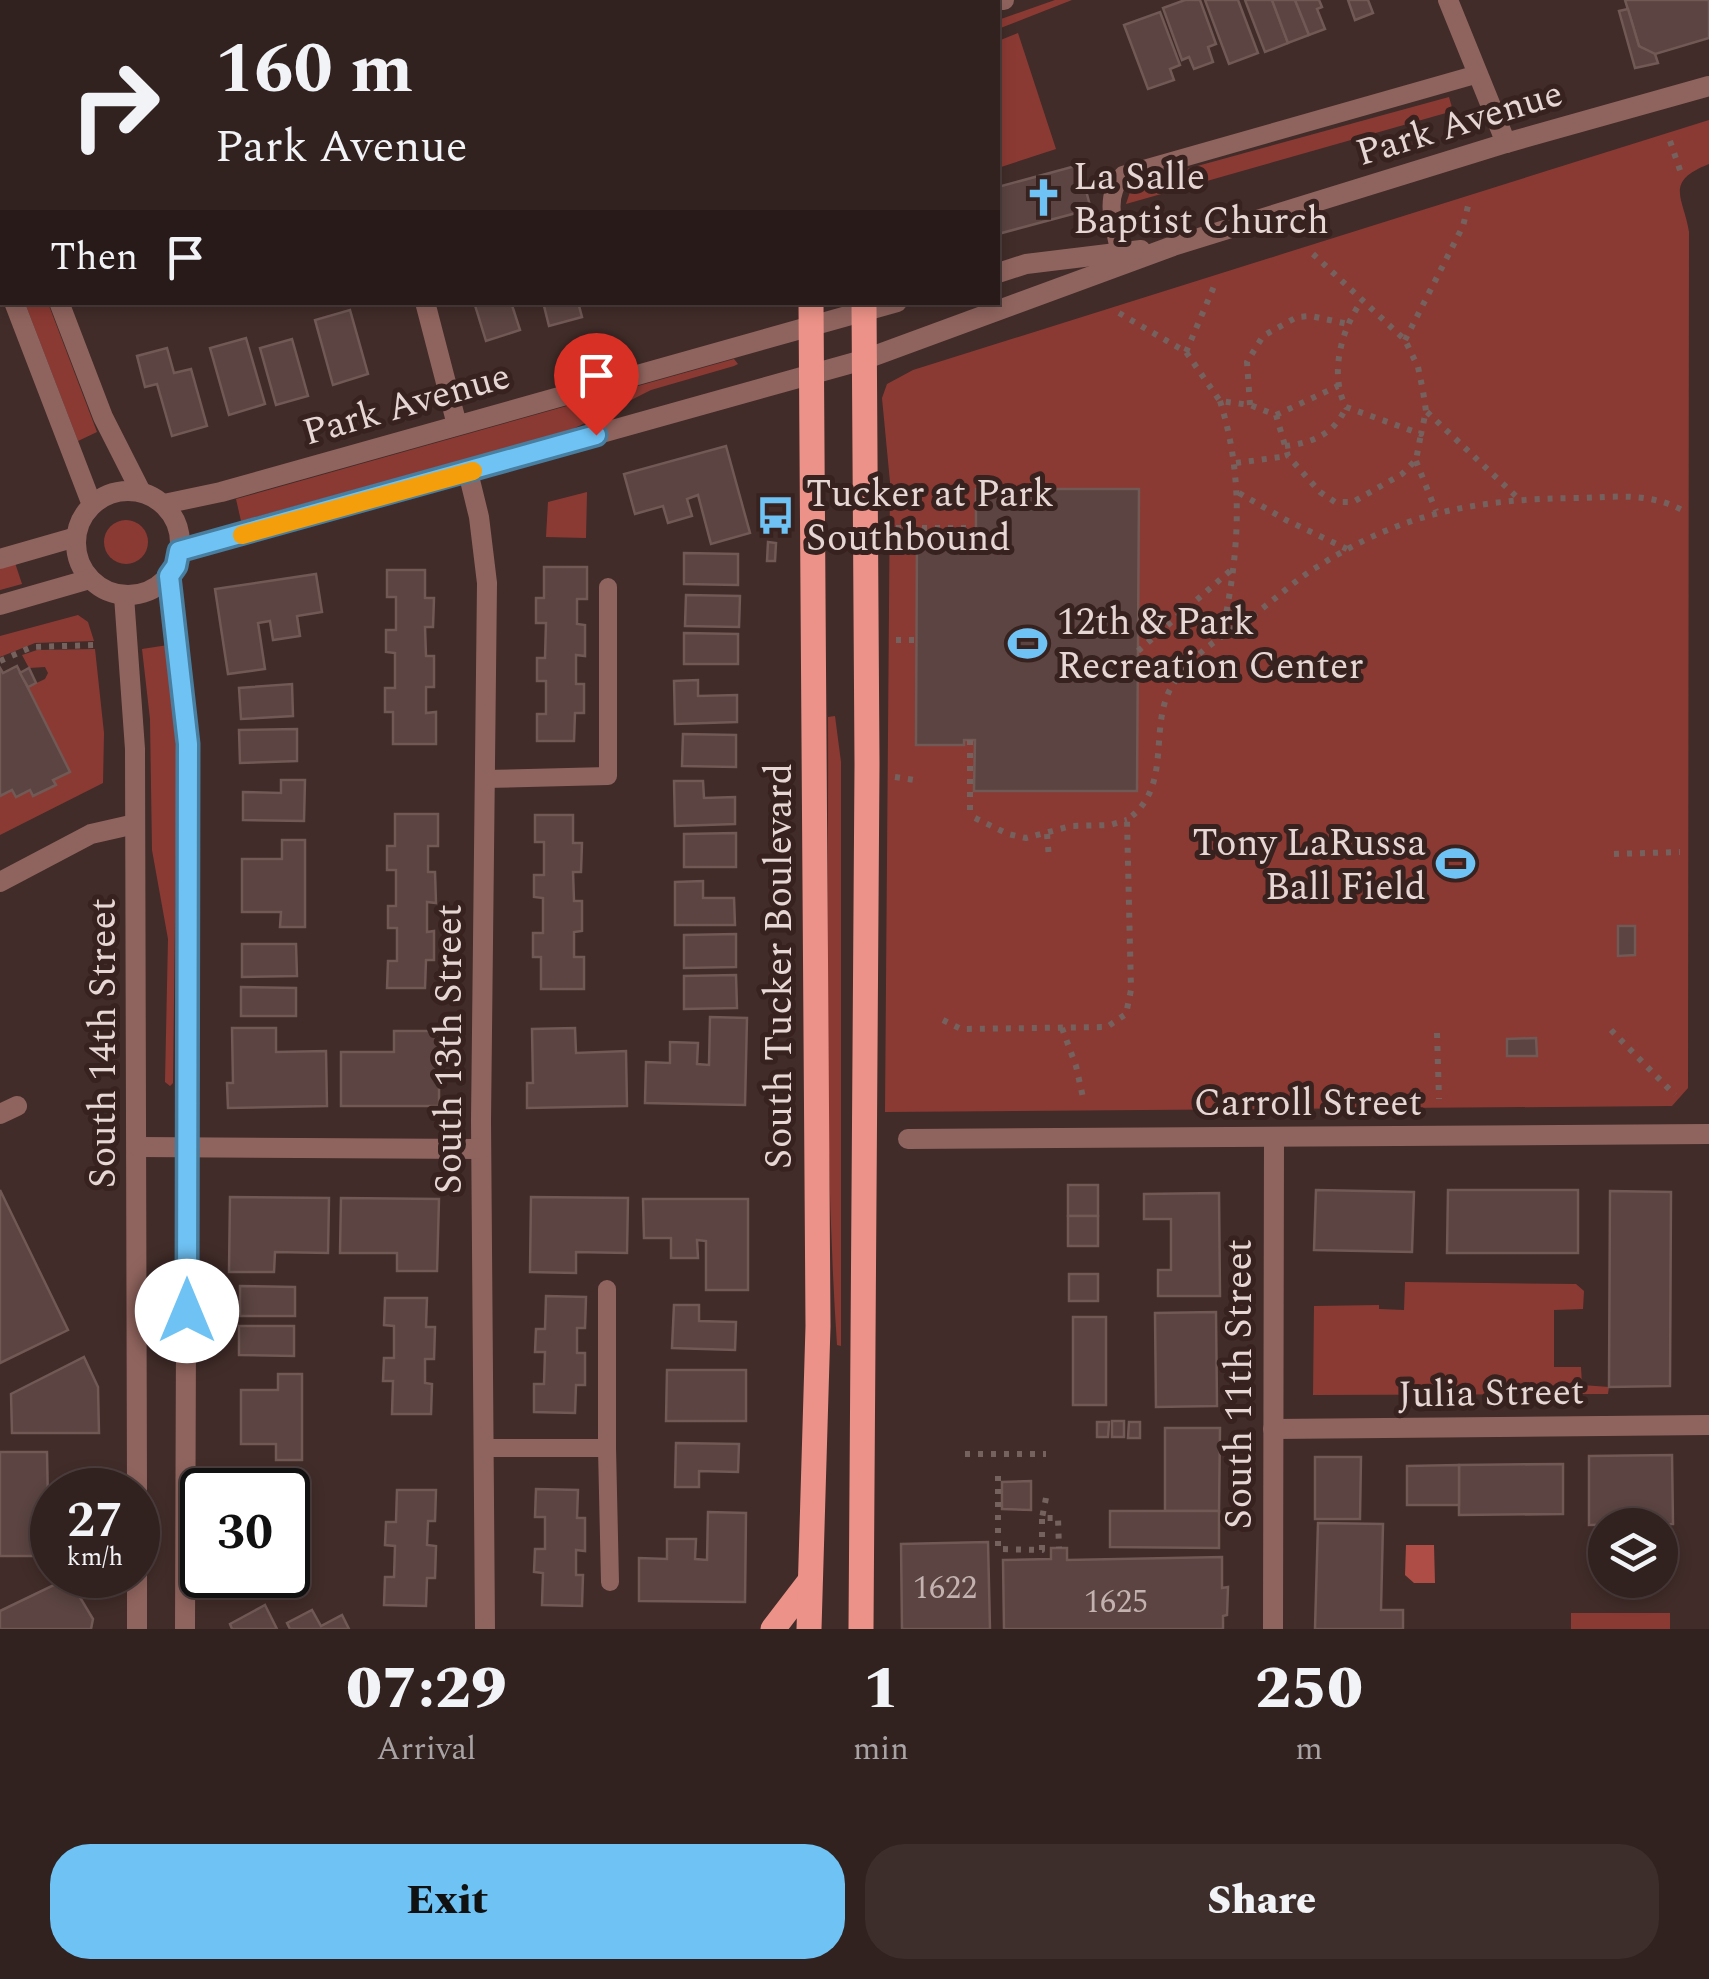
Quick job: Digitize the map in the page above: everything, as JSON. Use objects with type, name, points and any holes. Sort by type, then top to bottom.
[{"type":"main road","points":[[860,1629],[867,764],[864,307]]},
{"type":"main road","name":"South Tucker Boulevard","points":[[809,1629],[818,1326],[812,314]]},
{"type":"main road","points":[[772,1629],[810,1582]]},
{"type":"street","points":[[980,0],[1004,0]]},
{"type":"street","points":[[1448,0],[1506,143]]},
{"type":"street","name":"Park Avenue","points":[[179,551],[863,360],[1173,246],[1506,143],[1709,86]]},
{"type":"street","name":"Park Avenue","points":[[1000,272],[1026,264],[1173,246]]},
{"type":"street","points":[[60,305],[103,417],[141,492]]},
{"type":"street","points":[[426,305],[458,425]]},
{"type":"street","name":"Park Avenue","points":[[164,504],[221,492],[458,425],[812,314],[864,307]]},
{"type":"street","points":[[11,312],[92,506]]},
{"type":"street","name":"South 13th Street","points":[[468,472],[479,516],[487,583],[482,1150],[485,1629]]},
{"type":"street","points":[[118,491],[141,492],[164,504],[179,528],[176,566],[169,576],[142,594],[124,596],[107,591],[90,579],[78,558],[76,537],[92,506],[118,491]]},
{"type":"street","points":[[0,558],[76,537]]},
{"type":"street","points":[[169,576],[188,744],[185,1629]]},
{"type":"street","points":[[0,605],[90,579]]},
{"type":"street","name":"South 14th Street","points":[[124,596],[136,749],[138,1468]]},
{"type":"street","points":[[0,882],[90,834],[135,824]]},
{"type":"street","name":"Carroll Street","points":[[908,1139],[1709,1134]]},
{"type":"street","name":"South 11th Street","points":[[1273,1629],[1274,1138]]},
{"type":"street","points":[[138,1147],[482,1150]]},
{"type":"street","name":"Julia Street","points":[[1273,1430],[1709,1425]]},
{"type":"street","points":[[137,1598],[137,1629]]},
{"type":"lane","points":[[1120,252],[1111,198],[1114,185],[1123,175],[1478,74]]},
{"type":"lane","points":[[485,779],[608,776],[608,588]]},
{"type":"lane","points":[[607,1288],[610,1582]]},
{"type":"lane","points":[[483,1448],[607,1448]]},
{"type":"path","points":[[1670,141],[1682,176]]},
{"type":"path","points":[[1405,340],[1464,226],[1469,202]]},
{"type":"path","points":[[1276,415],[1288,456],[1320,492],[1335,502],[1353,502],[1369,494],[1402,474],[1416,460],[1426,411],[1418,367],[1405,340],[1313,254]]},
{"type":"path","points":[[1186,352],[1215,284]]},
{"type":"path","points":[[1285,446],[1325,434],[1341,418],[1346,407],[1338,386],[1342,340],[1361,302]]},
{"type":"path","points":[[1119,313],[1186,352],[1220,401],[1236,463],[1239,520],[1222,635]]},
{"type":"path","points":[[1250,405],[1247,362],[1263,336],[1297,317],[1348,324]]},
{"type":"path","points":[[1220,401],[1250,405],[1276,415],[1338,386]]},
{"type":"path","points":[[1346,407],[1422,434]]},
{"type":"path","points":[[1426,411],[1519,499]]},
{"type":"path","points":[[1236,463],[1288,456]]},
{"type":"path","points":[[1416,460],[1436,512]]},
{"type":"path","points":[[1238,493],[1348,549]]},
{"type":"path","points":[[970,740],[973,817],[1026,838],[1072,826],[1127,820],[1143,808],[1154,783],[1166,699],[1174,683],[1203,650],[1317,566],[1436,512],[1519,499],[1646,496],[1682,510]]},
{"type":"path","points":[[896,528],[970,528],[970,542]]},
{"type":"path","points":[[1138,650],[1233,568]]},
{"type":"path","points":[[896,640],[916,640]]},
{"type":"path","points":[[0,661],[32,647],[97,645]]},
{"type":"path","points":[[896,777],[915,780]]},
{"type":"path","points":[[943,1020],[961,1029],[1107,1028],[1126,1014],[1130,1001],[1127,820]]},
{"type":"path","points":[[1047,834],[1048,858]]},
{"type":"path","points":[[1614,854],[1680,852]]},
{"type":"path","points":[[1045,1016],[1046,1028]]},
{"type":"path","points":[[1062,1028],[1084,1102]]},
{"type":"path","points":[[1611,1030],[1676,1095]]},
{"type":"path","points":[[1437,1033],[1439,1100]]},
{"type":"path","points":[[965,1454],[1046,1454]]},
{"type":"path","points":[[998,1476],[998,1549],[1042,1550],[1046,1498]]},
{"type":"path","points":[[1042,1518],[1058,1518],[1059,1546],[1042,1544]]},
{"type":"shaded area","points":[[1055,0],[1072,0],[1000,28],[1000,19]]},
{"type":"shaded area","points":[[1018,33],[1056,149],[1000,167],[1000,40]]},
{"type":"shaded area","points":[[1449,97],[1453,111],[1126,204],[1131,189],[1150,179]]},
{"type":"shaded area","points":[[1709,120],[1709,164],[1686,177],[1680,192],[1689,232],[1688,1088],[1672,1106],[885,1112],[890,482],[882,398],[887,384],[913,370]]},
{"type":"shaded area","points":[[26,305],[49,305],[97,432],[78,441]]},
{"type":"shaded area","points":[[734,359],[738,364],[734,366],[651,390],[569,431],[241,521],[236,499]]},
{"type":"shaded area","points":[[587,492],[586,538],[546,537],[548,502]]},
{"type":"shaded area","points":[[126,520],[142,526],[148,542],[142,558],[126,564],[110,558],[104,542],[110,526]]},
{"type":"shaded area","points":[[14,560],[22,584],[0,590],[0,564]]},
{"type":"shaded area","points":[[78,615],[88,622],[94,641],[35,643],[0,657],[0,636]]},
{"type":"shaded area","points":[[168,645],[177,761],[170,1086],[165,1082],[168,939],[152,850],[150,719],[142,649]]},
{"type":"shaded area","points":[[95,649],[104,733],[103,783],[0,835],[0,796],[12,790],[30,790],[34,796],[69,772],[28,687],[45,679],[48,673],[45,667],[29,668],[22,655],[37,650]]},
{"type":"shaded area","points":[[835,716],[841,762],[841,1346],[837,1345],[828,1110],[828,717]]},
{"type":"shaded area","points":[[1405,1282],[1576,1284],[1584,1291],[1583,1309],[1554,1310],[1554,1367],[1581,1367],[1582,1385],[1609,1387],[1608,1394],[1313,1395],[1314,1306],[1379,1305],[1379,1309],[1404,1310]]},
{"type":"shaded area","points":[[1406,1545],[1434,1545],[1435,1583],[1414,1583],[1405,1575]]},
{"type":"shaded area","points":[[1571,1613],[1670,1613],[1670,1629],[1571,1629]]},
{"type":"building","points":[[1185,0],[1200,0],[1216,44],[1208,47],[1213,62],[1194,69],[1189,57],[1182,60],[1163,8]]},
{"type":"building","points":[[1205,0],[1238,0],[1258,53],[1229,64]]},
{"type":"building","points":[[1245,0],[1272,0],[1288,43],[1265,52]]},
{"type":"building","points":[[1272,0],[1295,0],[1309,35],[1288,43]]},
{"type":"building","points":[[1295,0],[1319,0],[1322,7],[1317,9],[1325,29],[1309,35]]},
{"type":"building","points":[[1348,0],[1368,0],[1373,13],[1355,20]]},
{"type":"building","points":[[1625,0],[1709,0],[1709,38],[1652,55],[1639,46]]},
{"type":"building","points":[[1628,9],[1639,46],[1655,54],[1658,63],[1635,68],[1619,11]]},
{"type":"building","points":[[1160,12],[1180,65],[1170,69],[1174,80],[1148,89],[1124,25]]},
{"type":"building","name":"La Salle Baptist Church","points":[[1079,165],[1091,209],[1000,233],[1000,186]]},
{"type":"building","points":[[475,305],[512,305],[520,330],[486,341]]},
{"type":"building","points":[[544,305],[579,305],[582,317],[549,326]]},
{"type":"building","points":[[350,310],[368,374],[333,385],[315,320]]},
{"type":"building","points":[[246,338],[265,404],[229,415],[210,348]]},
{"type":"building","points":[[292,339],[308,396],[276,405],[260,348]]},
{"type":"building","points":[[167,348],[174,373],[191,369],[207,426],[172,436],[157,384],[145,387],[137,356]]},
{"type":"building","points":[[726,446],[750,533],[711,544],[698,495],[687,499],[692,516],[668,523],[663,506],[635,514],[624,474]]},
{"type":"building","name":"12th & Park Recreation Center","points":[[976,489],[1139,489],[1137,791],[974,791],[975,740],[964,740],[964,745],[916,745],[917,536],[964,536],[964,542],[976,542]]},
{"type":"building","points":[[768,542],[776,543],[775,561],[767,561]]},
{"type":"building","points":[[684,553],[738,554],[738,585],[684,584]]},
{"type":"building","points":[[544,567],[587,567],[587,599],[577,599],[577,624],[585,625],[585,656],[576,655],[576,684],[584,684],[584,713],[575,713],[574,741],[537,741],[537,714],[546,714],[546,681],[537,681],[537,658],[545,658],[546,623],[536,623],[536,598],[544,598]]},
{"type":"building","points":[[387,570],[425,570],[425,598],[434,598],[433,627],[425,627],[426,656],[434,656],[434,687],[426,687],[426,713],[436,712],[436,744],[393,744],[393,712],[385,712],[385,688],[395,688],[395,653],[386,652],[386,630],[396,630],[396,597],[387,597]]},
{"type":"building","points":[[316,574],[322,612],[297,616],[300,636],[273,640],[270,621],[258,623],[265,669],[228,674],[215,589]]},
{"type":"building","points":[[686,595],[740,596],[739,627],[685,626]]},
{"type":"building","points":[[684,633],[738,634],[738,664],[684,664]]},
{"type":"building","points":[[17,666],[70,772],[53,780],[56,785],[33,796],[30,790],[16,797],[12,790],[0,796],[0,668],[3,673]]},
{"type":"building","points":[[29,668],[36,683],[28,687],[20,673]]},
{"type":"building","points":[[698,680],[698,696],[737,695],[737,722],[675,724],[674,681]]},
{"type":"building","points":[[292,684],[293,716],[241,719],[239,688]]},
{"type":"building","points":[[297,729],[297,761],[240,763],[239,730]]},
{"type":"building","points":[[683,734],[736,735],[736,767],[682,766]]},
{"type":"building","points":[[281,780],[305,780],[304,821],[243,820],[243,792],[281,793]]},
{"type":"building","points":[[674,781],[703,781],[704,798],[735,797],[735,824],[675,826]]},
{"type":"building","points":[[395,814],[438,814],[438,846],[428,846],[428,872],[435,872],[436,903],[427,902],[427,932],[434,931],[434,960],[426,960],[425,988],[387,988],[388,961],[397,961],[397,928],[388,928],[388,906],[396,906],[396,870],[387,870],[387,846],[395,846]]},
{"type":"building","points":[[535,815],[573,815],[573,843],[582,843],[581,872],[573,872],[574,901],[582,901],[582,931],[574,932],[574,957],[584,957],[584,989],[541,989],[541,957],[533,957],[533,933],[543,933],[543,898],[534,897],[534,875],[544,875],[544,842],[535,842]]},
{"type":"building","points":[[736,833],[736,867],[684,867],[684,834]]},
{"type":"building","points":[[282,840],[305,840],[305,927],[280,927],[281,912],[242,912],[242,859],[282,859]]},
{"type":"building","points":[[703,881],[703,898],[734,898],[735,925],[675,925],[675,882]]},
{"type":"building","points":[[1618,926],[1635,926],[1635,955],[1618,956]]},
{"type":"building","points":[[736,934],[736,967],[684,968],[684,935]]},
{"type":"building","points":[[242,944],[296,944],[297,976],[242,977]]},
{"type":"building","points":[[736,975],[737,1008],[684,1009],[684,976]]},
{"type":"building","points":[[241,987],[296,988],[296,1016],[241,1016]]},
{"type":"building","points":[[710,1017],[747,1018],[745,1105],[645,1103],[646,1062],[670,1063],[670,1042],[698,1043],[697,1064],[709,1065]]},
{"type":"building","points":[[232,1028],[276,1028],[276,1052],[326,1051],[327,1106],[228,1108],[227,1083],[233,1083]]},
{"type":"building","points":[[575,1028],[576,1053],[626,1051],[627,1106],[527,1108],[527,1083],[533,1083],[532,1029]]},
{"type":"building","points":[[394,1031],[439,1031],[439,1106],[341,1106],[341,1052],[394,1052]]},
{"type":"building","points":[[1536,1038],[1537,1056],[1507,1056],[1507,1039]]},
{"type":"building","points":[[1068,1185],[1098,1185],[1098,1216],[1068,1216]]},
{"type":"building","points":[[0,1190],[68,1330],[0,1363]]},
{"type":"building","points":[[1316,1190],[1414,1192],[1412,1252],[1314,1250]]},
{"type":"building","points":[[1448,1190],[1578,1190],[1578,1253],[1447,1253]]},
{"type":"building","points":[[1610,1191],[1671,1192],[1670,1386],[1609,1387]]},
{"type":"building","points":[[1219,1193],[1220,1296],[1158,1296],[1158,1270],[1171,1270],[1171,1219],[1144,1219],[1144,1194]]},
{"type":"building","points":[[230,1197],[329,1198],[328,1253],[275,1252],[274,1272],[229,1272]]},
{"type":"building","points":[[531,1197],[628,1198],[627,1253],[576,1252],[576,1273],[530,1272]]},
{"type":"building","points":[[341,1198],[439,1199],[437,1271],[397,1271],[397,1253],[340,1253]]},
{"type":"building","points":[[643,1199],[748,1199],[748,1290],[706,1290],[706,1241],[697,1240],[698,1258],[671,1258],[671,1238],[644,1238]]},
{"type":"building","points":[[1068,1216],[1098,1216],[1098,1246],[1068,1246]]},
{"type":"building","points":[[1069,1274],[1098,1274],[1098,1301],[1069,1301]]},
{"type":"building","points":[[240,1286],[295,1287],[295,1316],[240,1316]]},
{"type":"building","points":[[546,1296],[586,1297],[585,1328],[577,1328],[577,1353],[585,1353],[585,1385],[576,1385],[575,1413],[534,1412],[534,1384],[544,1384],[545,1352],[535,1352],[536,1329],[545,1329]]},
{"type":"building","points":[[385,1298],[427,1298],[426,1327],[435,1327],[434,1359],[425,1359],[425,1383],[432,1384],[431,1414],[392,1414],[393,1381],[383,1381],[384,1358],[394,1358],[394,1326],[384,1325]]},
{"type":"building","points":[[674,1305],[699,1305],[699,1321],[736,1322],[735,1350],[672,1348]]},
{"type":"building","points":[[1216,1312],[1217,1406],[1156,1407],[1155,1313]]},
{"type":"building","points":[[1073,1317],[1106,1317],[1106,1405],[1073,1405]]},
{"type":"building","points":[[239,1326],[294,1326],[294,1356],[239,1355]]},
{"type":"building","points":[[84,1357],[98,1387],[99,1433],[12,1433],[11,1394]]},
{"type":"building","points":[[667,1370],[746,1370],[746,1421],[666,1421]]},
{"type":"building","points":[[278,1374],[302,1374],[302,1460],[276,1460],[276,1444],[241,1444],[241,1390],[278,1390]]},
{"type":"building","points":[[1112,1421],[1124,1421],[1124,1437],[1112,1437]]},
{"type":"building","points":[[1097,1422],[1109,1422],[1108,1437],[1097,1437]]},
{"type":"building","points":[[1129,1422],[1140,1422],[1140,1438],[1128,1438]]},
{"type":"building","points":[[1165,1428],[1220,1428],[1219,1511],[1165,1511]]},
{"type":"building","points":[[676,1443],[739,1444],[738,1472],[699,1471],[699,1487],[675,1487]]},
{"type":"building","points":[[0,1452],[47,1452],[47,1468],[30,1468],[30,1556],[0,1556]]},
{"type":"building","points":[[1672,1455],[1673,1508],[1589,1508],[1589,1456]]},
{"type":"building","points":[[1315,1457],[1361,1457],[1360,1519],[1315,1519]]},
{"type":"building","points":[[1563,1464],[1563,1514],[1459,1515],[1459,1465]]},
{"type":"building","points":[[1459,1465],[1459,1505],[1407,1505],[1407,1466]]},
{"type":"building","points":[[1031,1481],[1031,1510],[1002,1509],[1002,1482]]},
{"type":"building","points":[[536,1489],[578,1490],[577,1518],[585,1518],[585,1551],[576,1550],[576,1575],[583,1575],[582,1606],[542,1605],[543,1573],[534,1572],[535,1549],[545,1549],[545,1517],[535,1517]]},
{"type":"building","points":[[397,1490],[436,1490],[435,1521],[428,1521],[427,1545],[436,1546],[435,1578],[427,1578],[426,1606],[384,1605],[385,1577],[394,1577],[395,1546],[385,1545],[386,1522],[396,1522]]},
{"type":"building","points":[[1110,1511],[1219,1511],[1219,1548],[1110,1547]]},
{"type":"building","points":[[708,1512],[746,1513],[745,1602],[639,1601],[639,1558],[667,1559],[667,1539],[696,1539],[695,1559],[707,1560]]},
{"type":"building","points":[[1318,1523],[1383,1524],[1381,1610],[1403,1610],[1403,1629],[1315,1629]]},
{"type":"building","points":[[988,1542],[990,1629],[902,1629],[901,1544]]},
{"type":"building","points":[[1051,1548],[1067,1548],[1067,1560],[1222,1557],[1222,1588],[1228,1587],[1223,1629],[1004,1629],[1003,1560],[1051,1559]]},
{"type":"building","points":[[30,1596],[80,1598],[93,1619],[91,1629],[0,1629],[0,1611]]},
{"type":"building","points":[[265,1605],[277,1629],[232,1629],[230,1624]]},
{"type":"building","points":[[312,1610],[321,1626],[342,1615],[349,1629],[290,1629],[287,1623]]},
{"type":"slow traffic","points":[[242,535],[473,471]]},
{"type":"place","name":"La Salle Baptist Church","points":[[1043,198]]},
{"type":"place","name":"Tucker at Park Southbound","points":[[776,515]]},
{"type":"place","name":"12th & Park Recreation Center","points":[[1027,643]]},
{"type":"place","name":"Tony LaRussa Ball Field","points":[[1456,864]]},
{"type":"route","points":[[187,1311],[188,744],[169,576],[179,551],[596,435]]}]
